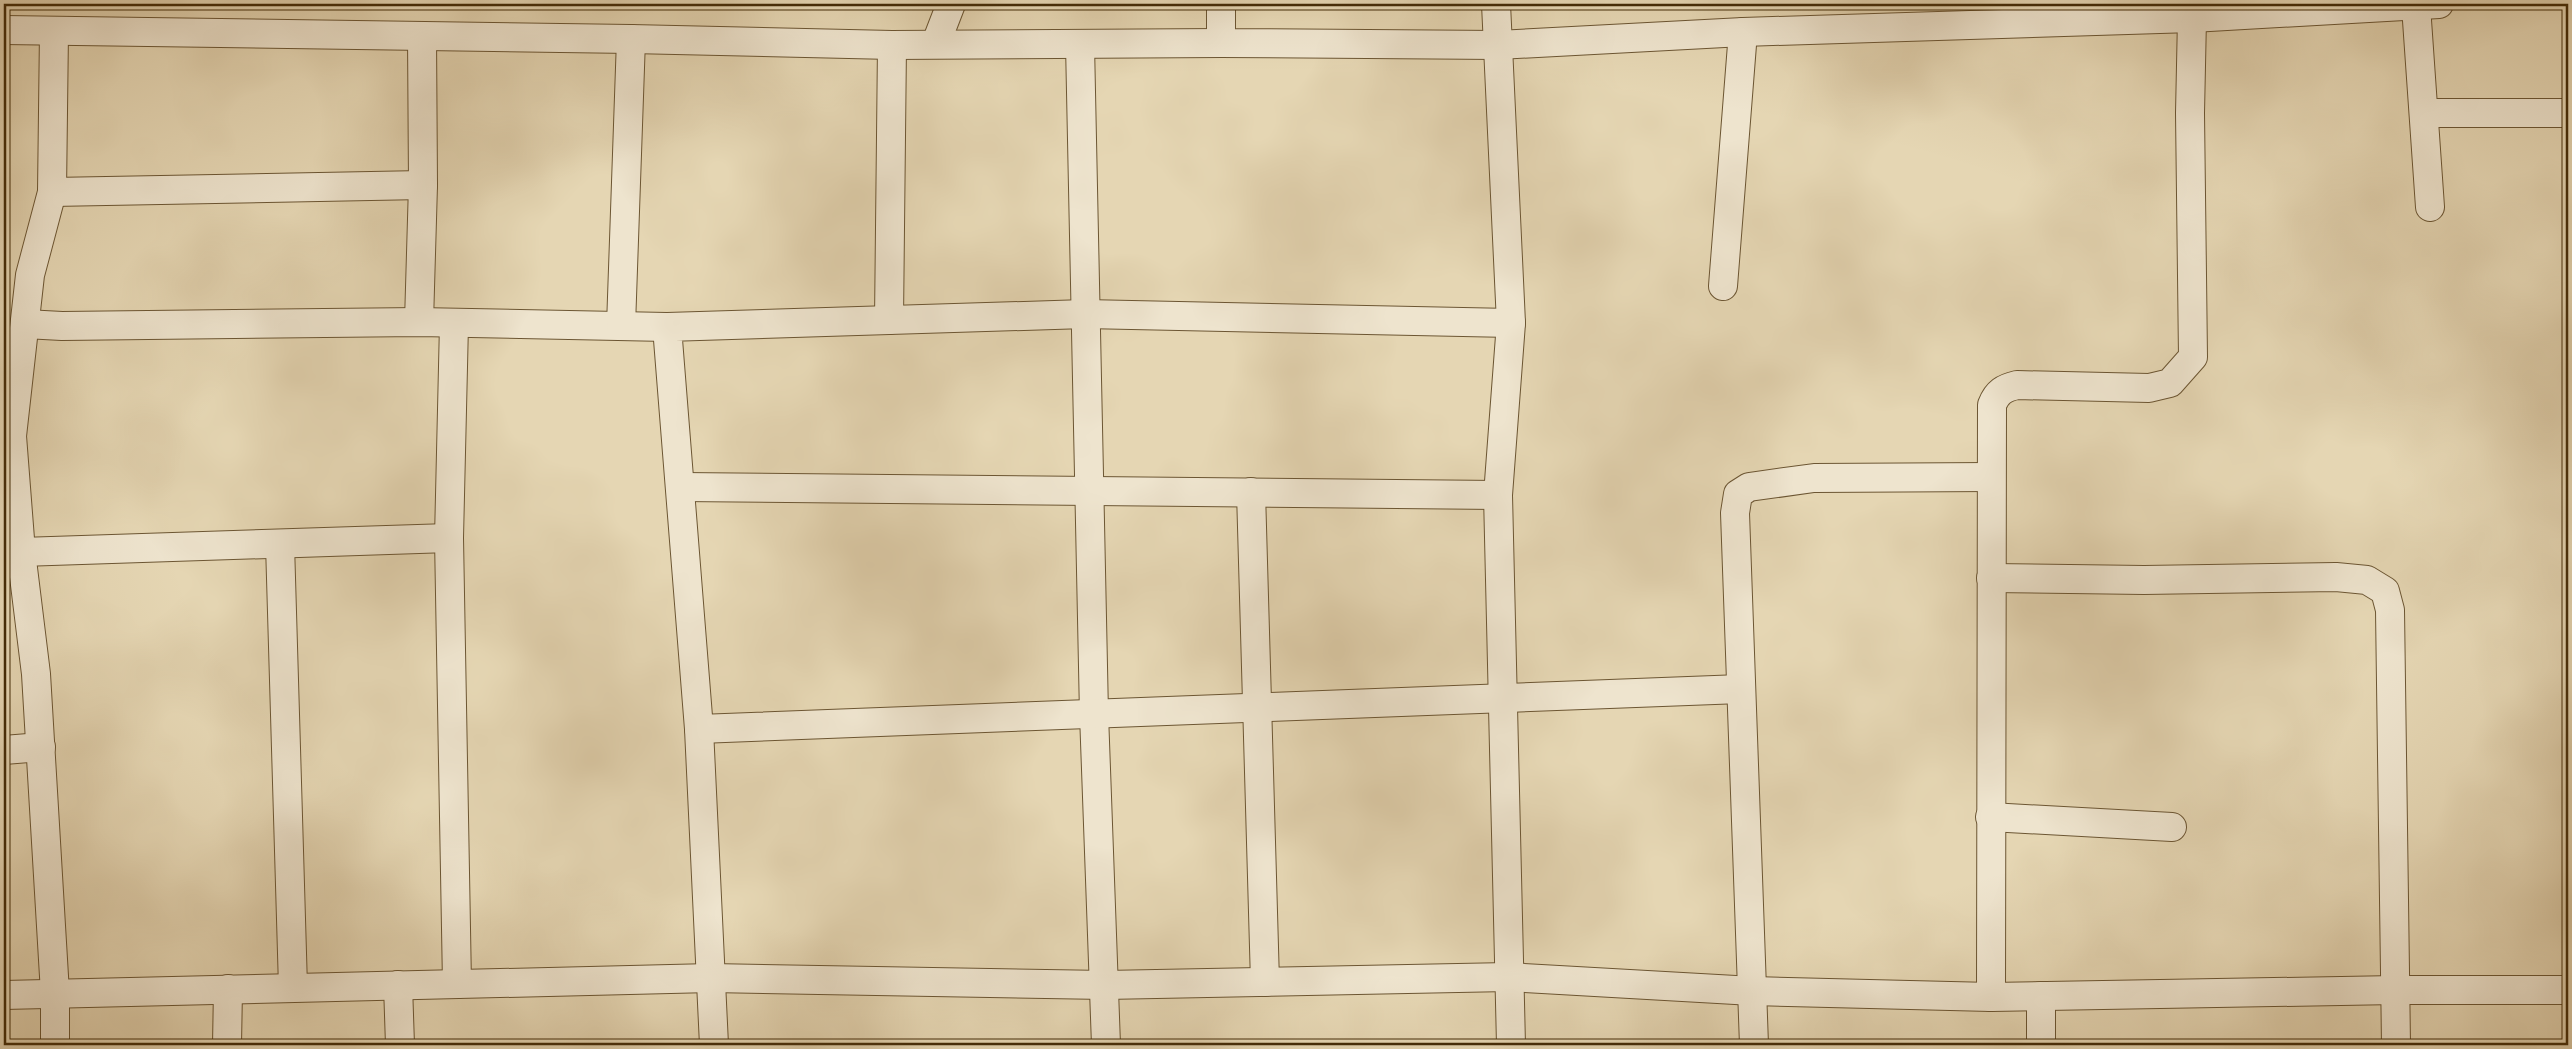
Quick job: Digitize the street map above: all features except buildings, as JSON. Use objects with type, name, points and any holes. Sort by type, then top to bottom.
[{"type":"street","points":[[936,43],[951,4]]},
{"type":"street","points":[[1221,4],[1221,43]]},
{"type":"street","points":[[1496,4],[1511,324],[1498,495],[1511,1045]]},
{"type":"street","points":[[4,30],[631,39],[892,45],[936,43],[1221,43],[1498,45],[2156,11],[2192,18],[2428,5],[2424,113],[2430,207]]},
{"type":"street","points":[[1991,997],[1992,405],[1996,396],[2005,388],[2017,385],[2149,388],[2170,384],[2193,357],[2190,113],[2192,18]]},
{"type":"street","points":[[54,31],[52,192],[30,275],[12,436],[21,552],[36,674],[55,993],[55,1045]]},
{"type":"street","points":[[1723,286],[1743,32]]},
{"type":"street","points":[[419,322],[423,185],[422,36]]},
{"type":"street","points":[[621,326],[631,39]]},
{"type":"street","points":[[1080,44],[1094,714],[1106,1045]]},
{"type":"street","points":[[889,320],[892,45]]},
{"type":"street","points":[[2424,113],[2568,113]]},
{"type":"street","points":[[52,192],[423,185]]},
{"type":"street","points":[[25,324],[62,326],[419,322],[667,327],[1085,314],[1511,324]]},
{"type":"street","points":[[454,324],[449,538],[457,984]]},
{"type":"street","points":[[667,327],[699,729],[714,1045]]},
{"type":"street","points":[[1754,1045],[1735,513],[1738,494],[1749,487],[1814,478],[1991,478]]},
{"type":"street","points":[[680,487],[1498,495]]},
{"type":"street","points":[[1251,492],[1265,982]]},
{"type":"street","points":[[21,552],[449,538]]},
{"type":"street","points":[[280,544],[293,987]]},
{"type":"street","points":[[1991,578],[2144,580],[2336,577],[2367,580],[2385,591],[2390,610],[2396,1045]]},
{"type":"street","points":[[699,729],[1741,689]]},
{"type":"street","points":[[4,750],[40,748]]},
{"type":"street","points":[[1990,817],[2172,827]]},
{"type":"street","points":[[4,995],[710,978],[1105,985],[1508,977],[1753,991],[1991,997],[2396,990],[2568,990]]},
{"type":"street","points":[[398,985],[400,1045]]},
{"type":"street","points":[[227,1045],[228,989]]},
{"type":"street","points":[[2041,996],[2041,1045]]}]
